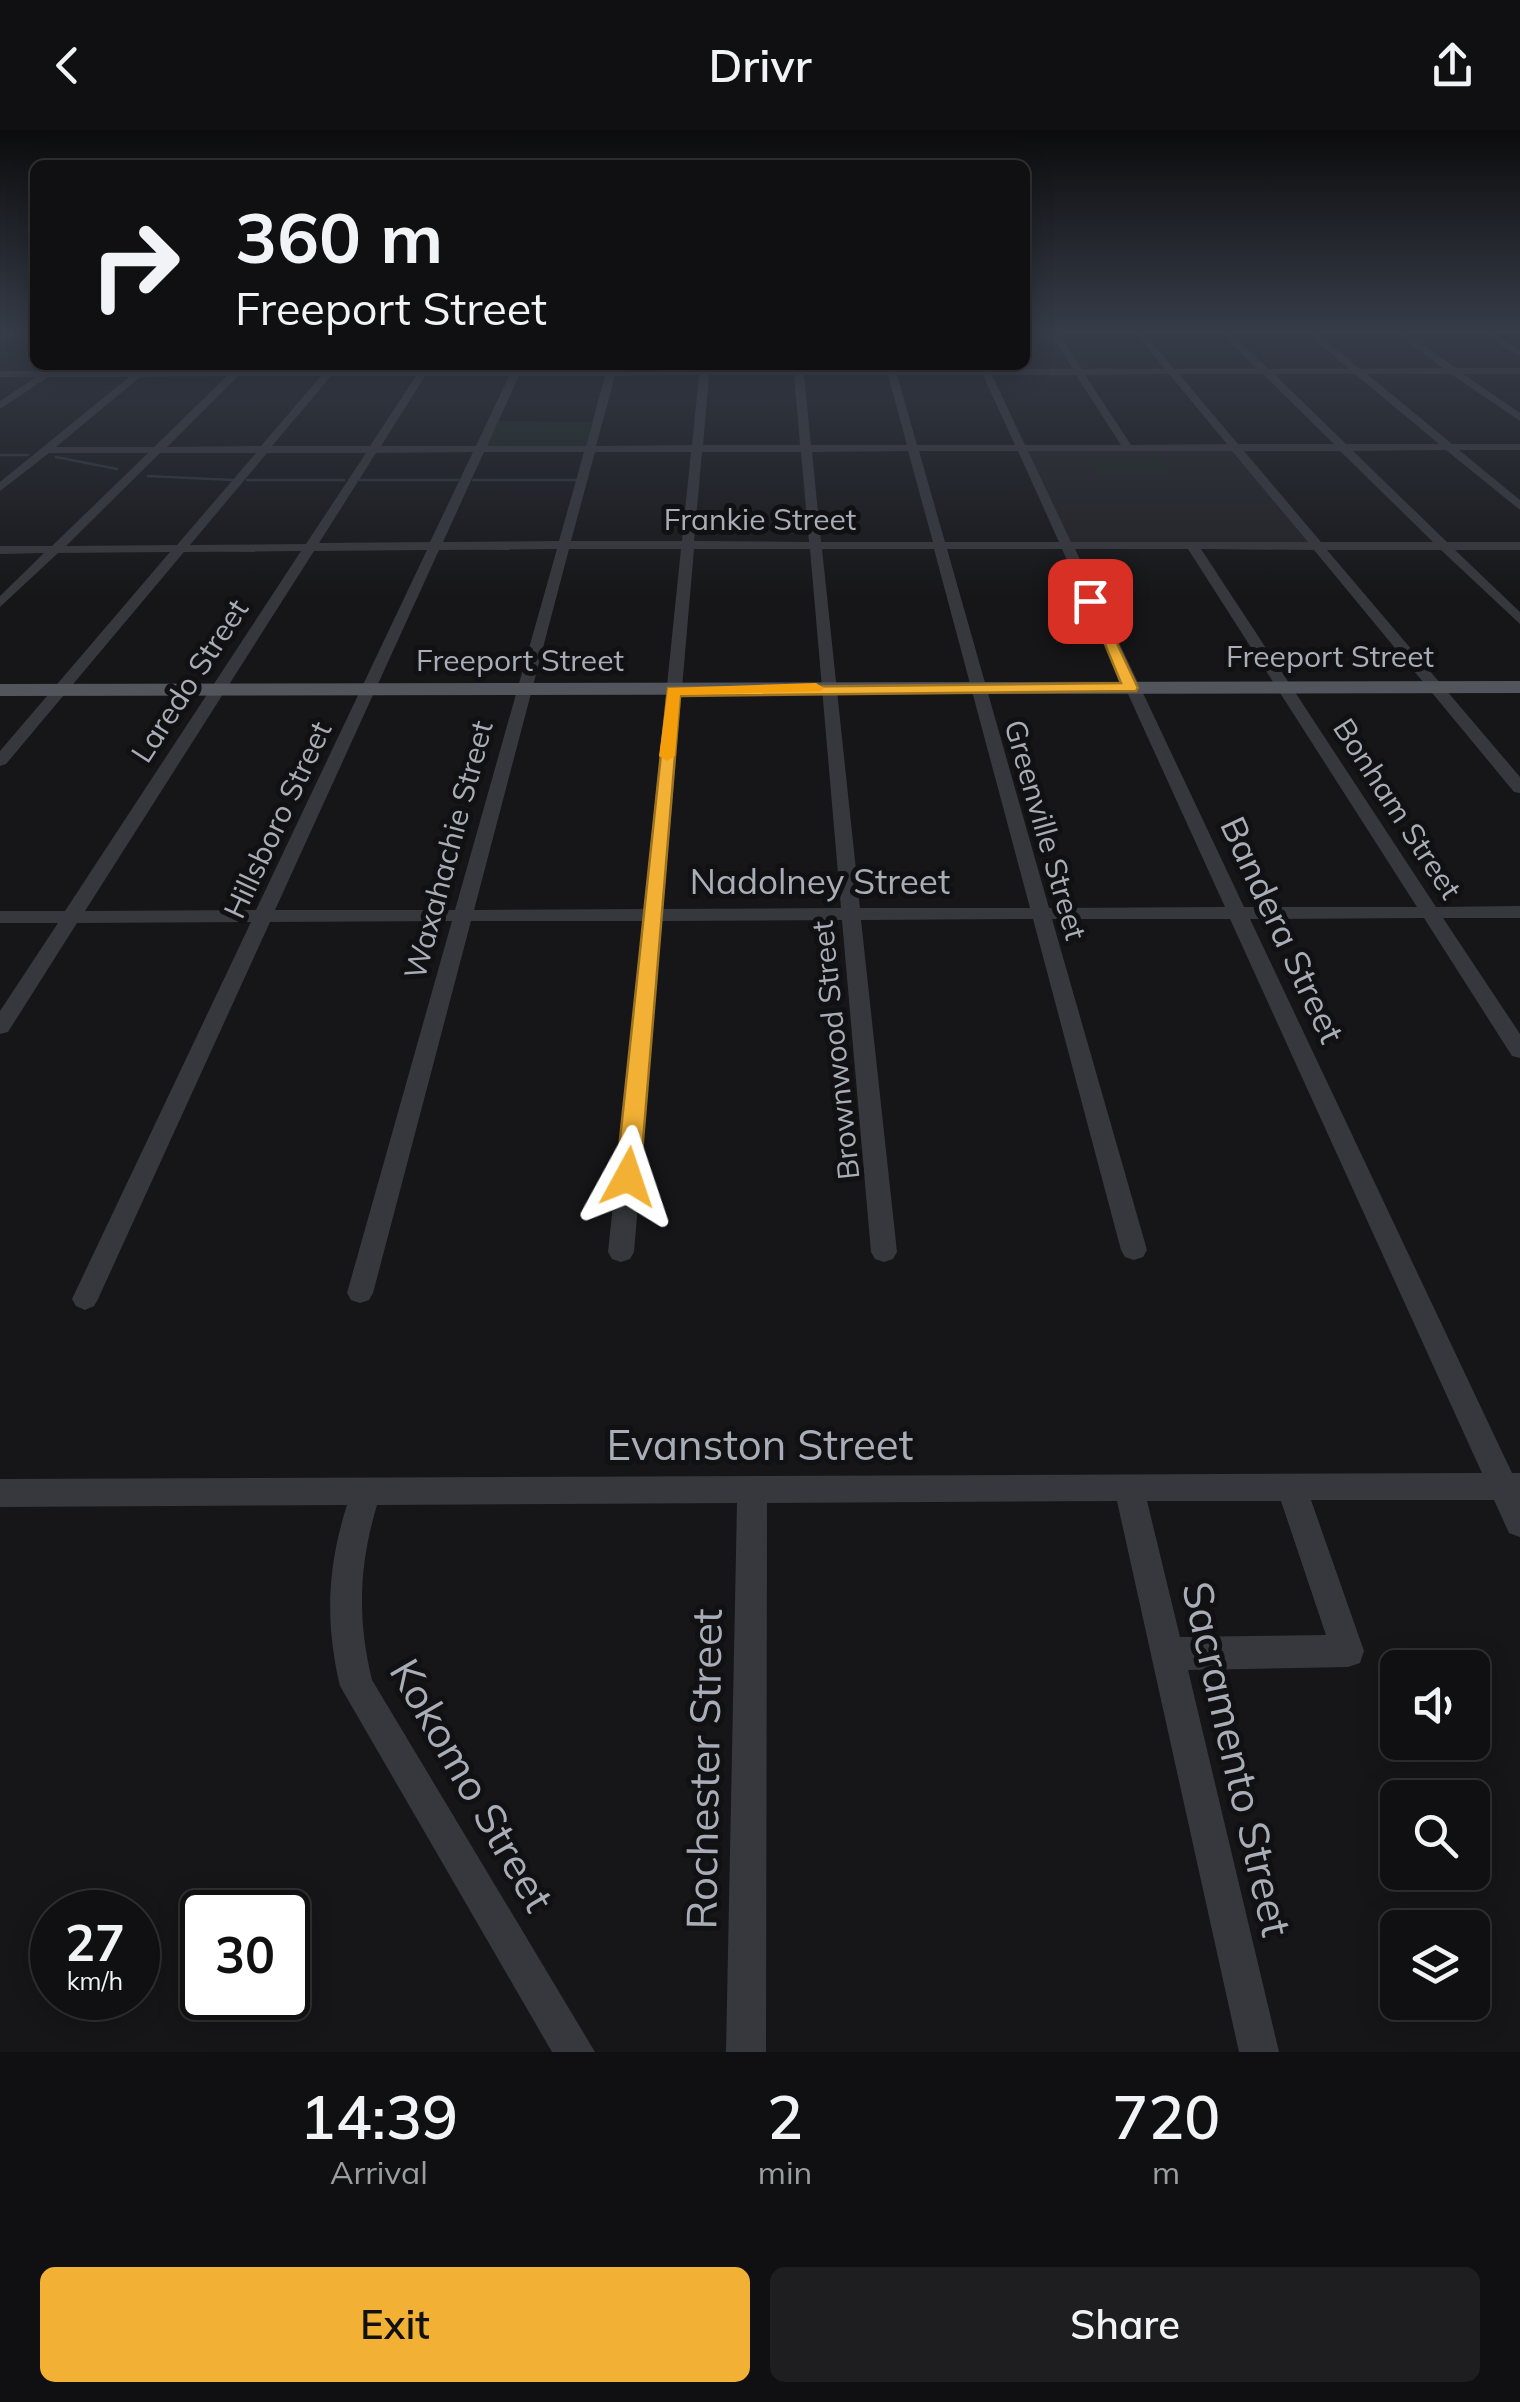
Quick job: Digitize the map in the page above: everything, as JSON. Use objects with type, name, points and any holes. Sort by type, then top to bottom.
[{"type":"main road","name":"Freeport Street","points":[[0,690],[1520,687]]},
{"type":"street","points":[[0,488],[81,420]]},
{"type":"street","points":[[0,603],[186,420]]},
{"type":"street","points":[[0,761],[289,420]]},
{"type":"street","name":"Laredo Street","points":[[0,1027],[391,420]]},
{"type":"street","name":"Hillsboro Street","points":[[85,1299],[493,420]]},
{"type":"street","name":"Waxahachie Street","points":[[360,1293],[597,420]]},
{"type":"street","points":[[621,1252],[698,420]]},
{"type":"street","name":"Brownwood Street","points":[[802,420],[884,1252]]},
{"type":"street","name":"Greenville Street","points":[[903,420],[1134,1250]]},
{"type":"street","name":"Bandera Street","points":[[1007,420],[1235,912],[1511,1486],[1520,1523]]},
{"type":"street","points":[[1110,420],[1128,448]]},
{"type":"street","points":[[1212,420],[1520,788]]},
{"type":"street","points":[[1315,420],[1520,620]]},
{"type":"street","points":[[1417,420],[1520,506]]},
{"type":"street","points":[[44,450],[1520,447]]},
{"type":"street","name":"Frankie Street","points":[[0,550],[814,544],[1520,546]]},
{"type":"street","name":"Bonham Street","points":[[1193,547],[1520,1050]]},
{"type":"street","name":"Nadolney Street","points":[[0,917],[1520,912]]},
{"type":"street","points":[[1167,1654],[1348,1651],[1291,1486]]},
{"type":"street","name":"Evanston Street","points":[[0,1493],[1511,1486]]},
{"type":"street","name":"Rochester Street","points":[[746,2052],[752,1487]]},
{"type":"street","name":"Sacramento Street","points":[[1128,1487],[1259,2052]]},
{"type":"street","name":"Kokomo Street","points":[[366,1491],[344,1562],[344,1636],[358,1686],[576,2052]]},
{"type":"shaded area","points":[[497,421],[592,422],[586,447],[486,447]]},
{"type":"shaded area","points":[[1233,449],[1313,545],[1071,545],[1025,450]]},
{"type":"shaded area","points":[[1089,459],[1160,459],[1170,474],[1098,474]]},
{"type":"waterway","points":[[0,455],[28,455]]},
{"type":"waterway","points":[[56,457],[117,469]]},
{"type":"waterway","points":[[148,476],[232,480]]},
{"type":"waterway","points":[[247,480],[344,480]]},
{"type":"waterway","points":[[360,480],[458,480]]},
{"type":"waterway","points":[[473,480],[580,480]]},
{"type":"slow traffic","points":[[667,756],[673,691],[816,688]]},
{"type":"route","points":[[628,1177],[673,691],[1130,688],[1090,601]]}]
